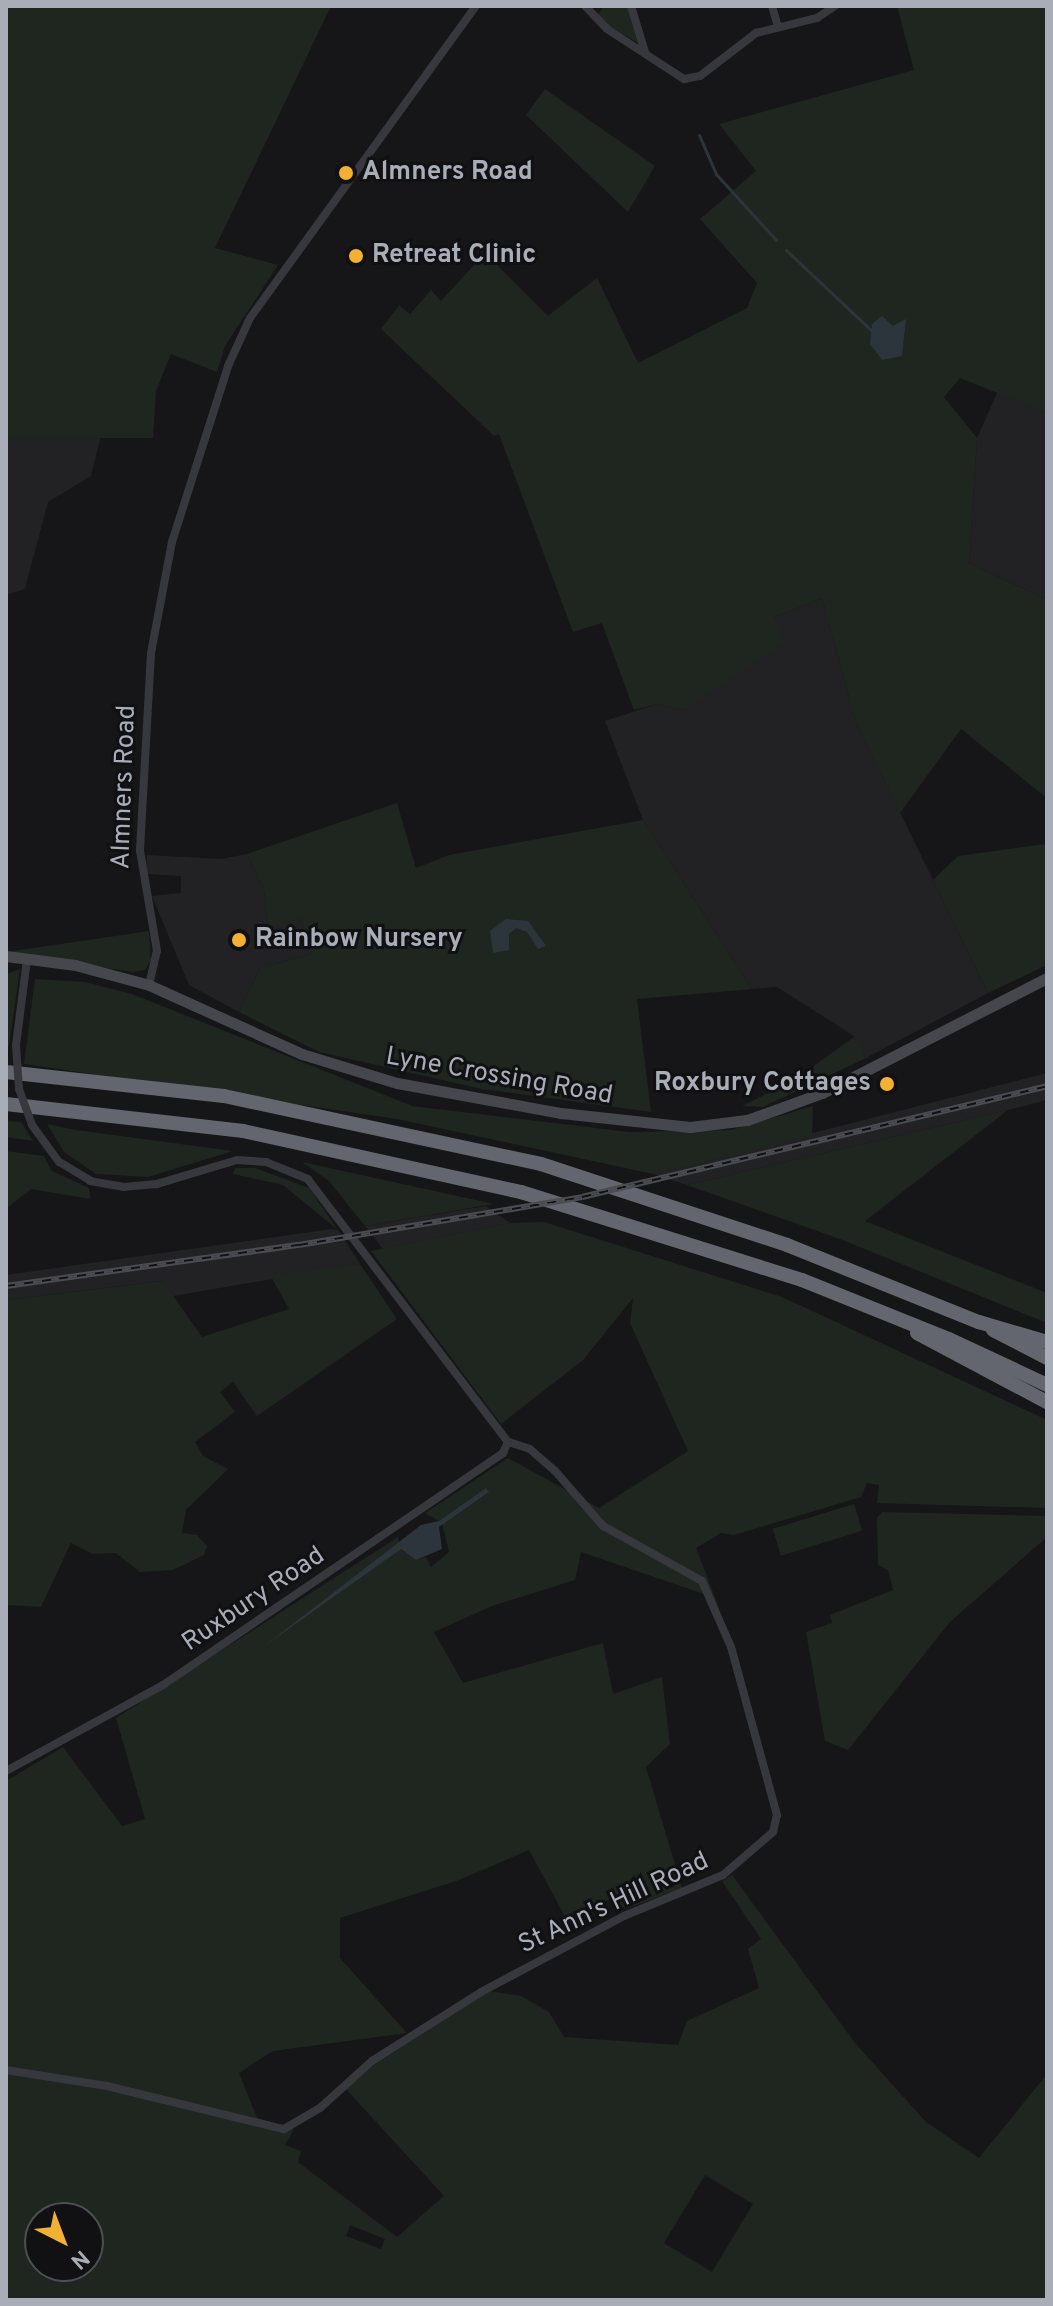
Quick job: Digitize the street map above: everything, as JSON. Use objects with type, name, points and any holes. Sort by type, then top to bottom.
[{"type":"highway","points":[[6,1072],[224,1096],[541,1164],[787,1245],[979,1322],[1047,1342]]},
{"type":"highway","points":[[6,1104],[243,1131],[521,1192],[710,1248],[893,1317],[1047,1385]]},
{"type":"highway","points":[[893,1317],[945,1351],[1047,1402]]},
{"type":"highway","points":[[979,1322],[1047,1358]]},
{"type":"street","name":"Almners Road","points":[[149,985],[157,951],[140,850],[151,653],[172,542],[223,380],[250,318],[476,6]]},
{"type":"street","points":[[631,6],[645,53]]},
{"type":"street","points":[[772,6],[778,27]]},
{"type":"street","points":[[592,8],[607,29],[684,79],[700,76],[750,36],[817,18],[835,6]]},
{"type":"street","name":"Lyne Crossing Road","points":[[6,956],[75,965],[149,985],[355,1072],[561,1113],[690,1127],[747,1120],[822,1093],[1047,978]]},
{"type":"street","points":[[27,959],[16,1045],[19,1089],[32,1125],[59,1162],[91,1181],[124,1187],[157,1184],[237,1160],[266,1162],[308,1179],[508,1442]]},
{"type":"street","name":"Ruxbury Road","points":[[6,1771],[163,1685],[503,1453],[508,1442]]},
{"type":"street","name":"St Ann's Hill Road","points":[[6,2070],[107,2086],[284,2129],[320,2108],[372,2061],[481,1992],[624,1916],[723,1875],[773,1832],[777,1815],[753,1723],[708,1591],[692,1573],[665,1563],[603,1526],[555,1471],[530,1449],[508,1442]]},
{"type":"shaded area","points":[[6,6],[331,6],[215,248],[278,265],[225,346],[217,372],[171,354],[156,391],[153,438],[6,438]]},
{"type":"shaded area","points":[[604,6],[627,6],[640,44],[604,23],[598,15]]},
{"type":"shaded area","points":[[897,6],[1047,6],[1047,413],[960,378],[944,397],[977,438],[969,563],[1047,600],[1047,798],[961,729],[900,813],[856,722],[822,598],[774,617],[785,643],[683,710],[657,704],[634,710],[602,623],[573,632],[499,434],[494,436],[381,329],[399,305],[410,314],[431,290],[441,301],[485,253],[548,316],[597,278],[638,363],[747,308],[757,283],[700,219],[756,171],[719,124],[914,70]]},
{"type":"shaded area","points":[[545,89],[655,166],[628,212],[526,115]]},
{"type":"shaded area","points":[[882,316],[893,326],[906,319],[902,356],[882,360],[870,344],[872,324]]},
{"type":"shaded area","points":[[998,391],[1047,413],[1047,600],[969,563],[977,438]]},
{"type":"shaded area","points":[[101,435],[91,476],[48,502],[25,589],[6,595],[6,438]]},
{"type":"shaded area","points":[[822,598],[856,722],[988,993],[866,1058],[854,1036],[777,987],[752,989],[643,820],[605,721],[657,704],[683,710],[774,617]]},
{"type":"shaded area","points":[[397,803],[416,868],[449,855],[643,820],[752,989],[637,999],[651,1112],[482,1089],[319,1052],[239,1012],[260,968],[311,954],[301,918],[268,926],[264,890],[247,854]]},
{"type":"shaded area","points":[[1045,844],[1047,965],[988,993],[933,880],[958,856]]},
{"type":"shaded area","name":"Rainbow Nursery","points":[[247,854],[264,890],[268,925],[301,917],[311,954],[260,968],[239,1012],[189,985],[152,896],[181,893],[181,876],[146,874],[147,855],[221,859]]},
{"type":"shaded area","points":[[506,919],[528,921],[546,946],[538,949],[527,932],[516,928],[509,934],[509,950],[493,953],[490,931]]},
{"type":"shaded area","points":[[149,931],[151,960],[145,970],[132,972],[6,952]]},
{"type":"shaded area","points":[[20,969],[9,1046],[6,1051],[6,974]]},
{"type":"shaded area","points":[[35,979],[85,982],[132,994],[412,1106],[629,1132],[731,1130],[813,1106],[812,1136],[653,1174],[397,1119],[24,1064]]},
{"type":"shaded area","points":[[855,1036],[866,1058],[763,1107],[742,1106],[796,1079]]},
{"type":"shaded area","points":[[1047,1073],[1047,1100],[1008,1110],[687,1185],[653,1174]]},
{"type":"shaded area","points":[[1008,1110],[865,1221],[1047,1293],[1047,1323],[840,1239],[687,1185]]},
{"type":"shaded area","points":[[6,1121],[21,1122],[33,1141],[6,1137]]},
{"type":"shaded area","points":[[47,1124],[233,1151],[148,1177],[96,1174],[64,1152]]},
{"type":"shaded area","points":[[6,1151],[44,1156],[52,1171],[89,1188],[90,1199],[31,1189],[6,1209]]},
{"type":"shaded area","points":[[302,1162],[494,1204],[365,1226],[329,1181]]},
{"type":"shaded area","points":[[235,1168],[255,1168],[309,1188],[338,1230],[283,1185],[233,1174]]},
{"type":"shaded area","points":[[486,1206],[510,1223],[383,1249],[365,1226]]},
{"type":"shaded area","points":[[544,1222],[782,1297],[1047,1420],[1047,1508],[877,1503],[879,1485],[867,1483],[861,1497],[734,1535],[721,1533],[696,1548],[719,1608],[711,1611],[704,1594],[581,1552],[575,1580],[492,1606],[434,1632],[463,1683],[603,1643],[613,1694],[662,1677],[670,1744],[646,1767],[682,1888],[626,1909],[610,1899],[568,1922],[529,1850],[459,1880],[340,1918],[340,1958],[407,2033],[273,2051],[239,2073],[257,2118],[294,2129],[285,2145],[301,2151],[298,2162],[397,2237],[444,2196],[346,2089],[374,2065],[489,1991],[521,1996],[549,2012],[564,2037],[678,2045],[687,2021],[759,1988],[748,1949],[761,1939],[722,1881],[732,1875],[855,2043],[926,2122],[979,2158],[1047,2074],[1047,2300],[6,2300],[6,1781],[63,1747],[122,1826],[145,1819],[116,1718],[398,1537],[401,1549],[416,1560],[426,1557],[431,1567],[449,1552],[442,1524],[488,1493],[485,1489],[439,1521],[425,1513],[508,1458],[599,1508],[688,1451],[630,1323],[633,1298],[583,1360],[501,1424],[371,1251],[510,1223]],"holes":[[[705,2175],[753,2204],[712,2272],[664,2243]],[[350,2225],[385,2239],[381,2249],[346,2236]]]},
{"type":"shaded area","points":[[338,1230],[360,1264],[173,1296],[162,1281],[6,1300],[6,1275]]},
{"type":"shaded area","points":[[360,1264],[397,1319],[257,1416],[233,1382],[220,1392],[235,1412],[195,1442],[203,1456],[228,1469],[186,1510],[182,1533],[197,1535],[207,1546],[204,1555],[173,1570],[140,1572],[116,1553],[93,1554],[71,1543],[41,1607],[6,1605],[6,1300],[163,1281],[202,1337],[289,1309],[270,1275]]},
{"type":"shaded area","points":[[486,1488],[489,1492],[439,1527],[442,1549],[416,1560],[401,1549],[263,1647],[421,1525],[439,1521]]},
{"type":"shaded area","points":[[854,1504],[862,1531],[781,1556],[773,1529]]},
{"type":"shaded area","points":[[882,1512],[1047,1516],[1047,1537],[950,1622],[848,1750],[825,1741],[806,1632],[832,1623],[830,1615],[893,1590],[888,1570],[878,1565],[877,1518]]},
{"type":"waterway","points":[[699,135],[716,174],[776,240]]},
{"type":"waterway","points":[[786,250],[871,330]]},
{"type":"railway","points":[[6,1286],[299,1245],[582,1197],[1047,1086]]},
{"type":"place","name":"Almners Road","points":[[346,173]]},
{"type":"place","name":"Retreat Clinic","points":[[356,256]]},
{"type":"place","name":"Rainbow Nursery","points":[[239,940]]},
{"type":"place","name":"Roxbury Cottages","points":[[887,1084]]}]
